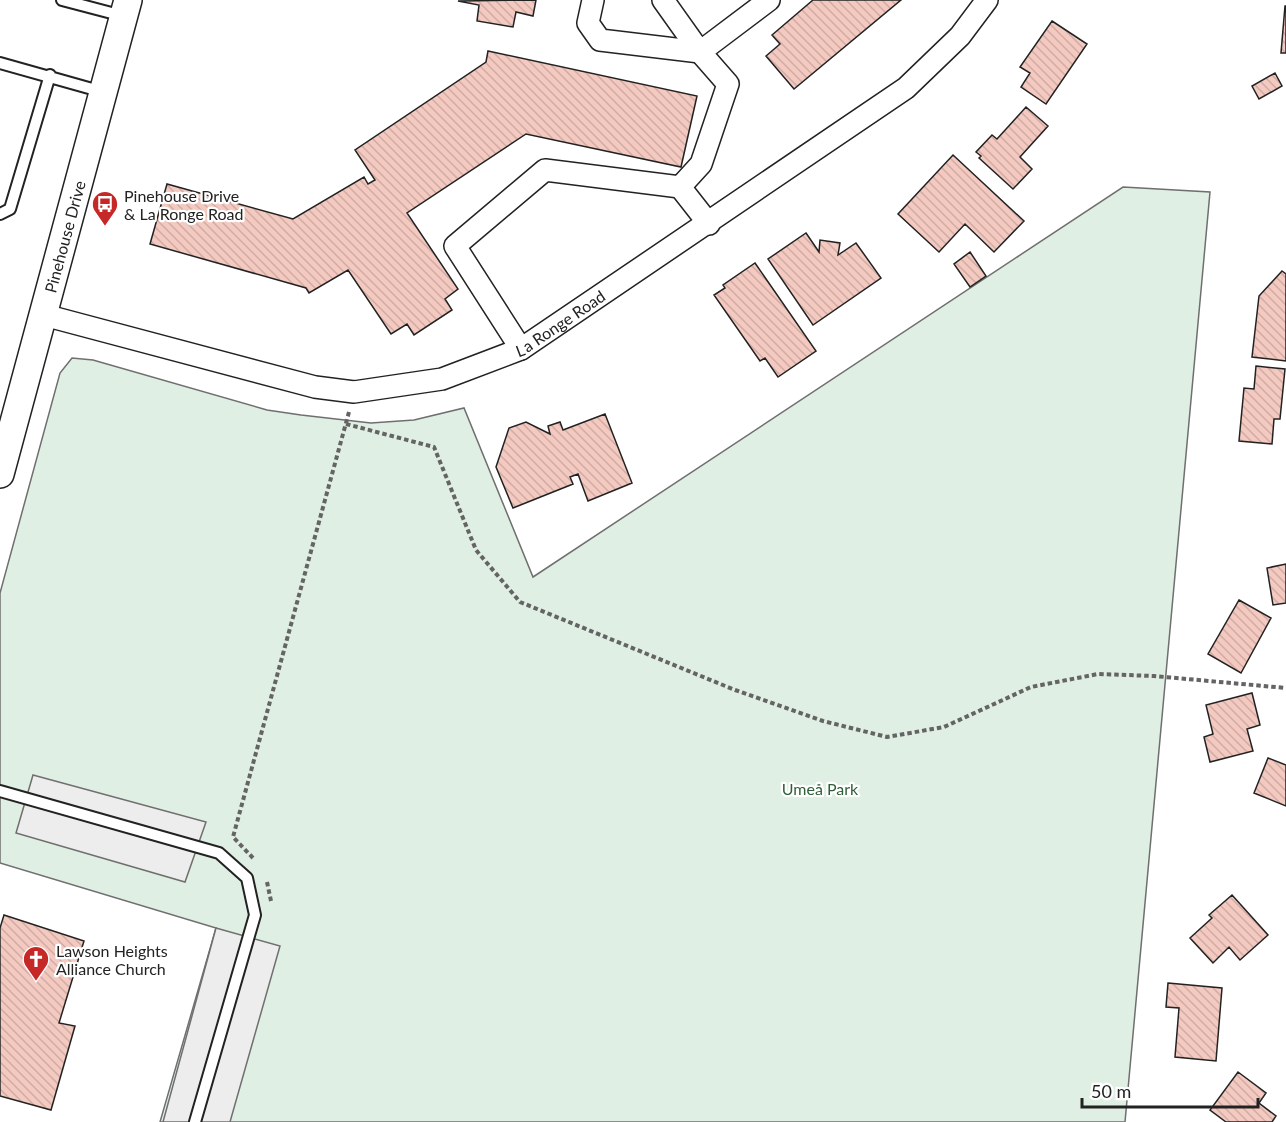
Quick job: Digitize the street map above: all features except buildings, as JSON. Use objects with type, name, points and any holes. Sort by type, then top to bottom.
[{"type":"street","points":[[593,0],[588,23],[600,40],[700,52],[769,0]]},
{"type":"street","points":[[663,0],[700,52],[728,84],[701,164],[680,187]]},
{"type":"street","name":"La Ronge Road","points":[[44,315],[315,387],[354,392],[442,379],[521,349],[709,224],[906,88],[960,36],[987,0]]},
{"type":"street","name":"Pinehouse Drive","points":[[0,474],[126,8]]},
{"type":"street","points":[[521,349],[455,246],[545,170],[680,187],[709,224]]},
{"type":"lane","points":[[62,0],[126,8]]},
{"type":"lane","points":[[0,63],[50,75],[104,92]]},
{"type":"lane","points":[[0,214],[10,209],[50,75]]},
{"type":"lane","points":[[0,791],[219,853],[247,878],[255,915],[195,1122]]},
{"type":"path","points":[[257,862],[233,837],[354,392]]},
{"type":"path","points":[[346,424],[434,447],[476,550],[520,602],[735,690],[823,721],[887,737],[944,727],[1031,687],[1098,674],[1154,676],[1286,688]]},
{"type":"path","points":[[255,915],[271,916],[270,890],[262,872]]},
{"type":"green space","name":"Umeå Park","points":[[1123,187],[1210,192],[1125,1122],[160,1122],[216,928],[0,863],[0,593],[60,373],[72,358],[93,360],[267,410],[301,415],[371,423],[414,420],[464,408],[533,577]]},
{"type":"shaded area","points":[[33,775],[206,822],[185,882],[16,833]]},
{"type":"shaded area","points":[[216,928],[280,946],[230,1122],[163,1122]]},
{"type":"place","name":"Pinehouse Drive & La Ronge Road","points":[[105,227]]},
{"type":"place","name":"Lawson Heights Alliance Church","points":[[36,982]]}]
